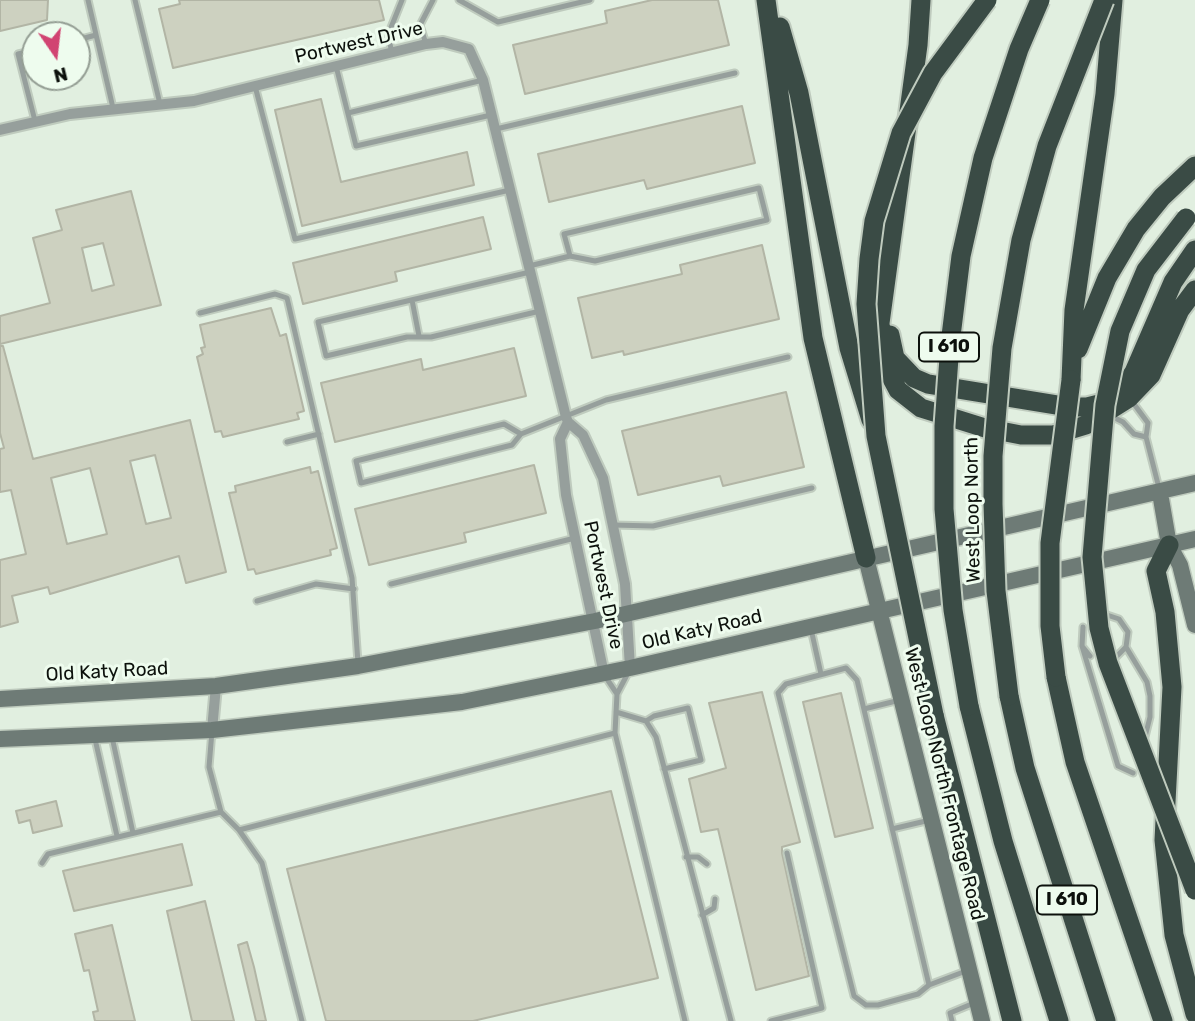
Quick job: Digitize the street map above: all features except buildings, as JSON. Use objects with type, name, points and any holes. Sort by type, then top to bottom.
[{"type":"highway","points":[[768,0],[793,65],[849,348],[876,436],[934,715],[1011,1016]]},
{"type":"highway","points":[[768,0],[810,324],[838,451],[866,558]]},
{"type":"highway","points":[[921,0],[918,45],[880,324],[880,344],[889,377],[906,398],[921,408],[985,428],[1021,435],[1053,435],[1086,425],[1105,415],[1125,394],[1151,375],[1180,310],[1195,290]]},
{"type":"highway","points":[[933,0],[930,47],[890,326],[895,358],[914,378],[928,384],[1069,407],[1087,407],[1125,394],[1173,282],[1195,250]]},
{"type":"highway","points":[[876,436],[866,304],[869,259],[880,197],[893,156],[916,102],[952,44],[987,0]]},
{"type":"highway","name":"West Loop North","points":[[1040,0],[1019,50],[983,158],[961,256],[950,344],[944,426],[944,509],[953,610],[969,706],[995,810],[1059,1021]]},
{"type":"highway","name":"West Loop North","points":[[1104,0],[1068,87],[1033,194],[1002,348],[993,504],[997,602],[1009,696],[1025,768],[1106,1021]]},
{"type":"highway","points":[[1113,0],[1113,27],[1074,310],[1071,380],[1050,543],[1050,626],[1056,677],[1075,762],[1163,1021]]},
{"type":"highway","points":[[1073,360],[1107,278],[1125,246],[1147,214],[1195,166]]},
{"type":"highway","points":[[1195,209],[1160,248],[1146,270],[1120,331],[1105,405],[1092,557],[1099,628],[1108,663],[1195,890]]},
{"type":"highway","points":[[1168,545],[1156,571],[1166,612],[1172,687],[1164,840],[1174,935],[1195,1014]]},
{"type":"highway","points":[[1029,921],[1047,1021]]},
{"type":"highway","points":[[1087,958],[1116,1021]]},
{"type":"main road","name":"Old Katy Road","points":[[0,699],[216,686],[358,666],[594,621],[1195,483]]},
{"type":"main road","points":[[1160,493],[1168,545],[1180,565],[1195,625]]},
{"type":"main road","name":"Old Katy Road","points":[[0,739],[212,730],[462,702],[604,674],[1195,539]]},
{"type":"main road","name":"West Loop North Frontage Road","points":[[866,558],[982,1021]]},
{"type":"street","name":"Portwest Drive","points":[[0,130],[35,121],[113,108],[194,101],[426,44],[443,42],[470,49],[483,80],[492,114],[567,420],[583,435],[603,478],[625,584],[630,668]]},
{"type":"street","name":"Portwest Drive","points":[[567,420],[559,439],[566,495],[604,674]]},
{"type":"street","points":[[212,730],[216,686]]},
{"type":"lane","points":[[88,0],[113,108]]},
{"type":"lane","points":[[135,0],[160,104]]},
{"type":"lane","points":[[392,53],[388,35],[402,0]]},
{"type":"lane","points":[[426,44],[420,25],[433,0]]},
{"type":"lane","points":[[459,0],[498,22],[590,0]]},
{"type":"lane","points":[[551,9],[557,0]]},
{"type":"lane","points":[[91,36],[96,35]]},
{"type":"lane","points":[[336,66],[356,146],[492,114]]},
{"type":"lane","points":[[495,129],[735,73]]},
{"type":"lane","points":[[348,113],[483,80]]},
{"type":"lane","points":[[255,86],[295,239],[510,190]]},
{"type":"lane","points":[[27,91],[35,121]]},
{"type":"lane","points":[[540,311],[431,337],[419,336],[326,356],[318,323],[530,269],[570,256],[595,261],[767,220],[759,188],[564,234],[570,256]]},
{"type":"lane","points":[[200,313],[275,294],[287,298],[354,589],[358,666]]},
{"type":"lane","points":[[412,300],[419,336]]},
{"type":"lane","points":[[521,434],[504,424],[356,461],[361,483],[512,445],[521,434],[567,420],[606,400],[788,357]]},
{"type":"lane","points":[[1125,394],[1148,423],[1146,437],[1160,493]]},
{"type":"lane","points":[[1105,415],[1115,417],[1134,434],[1146,437]]},
{"type":"lane","points":[[287,442],[319,434]]},
{"type":"lane","points":[[613,525],[653,526],[812,488]]},
{"type":"lane","points":[[391,584],[575,538]]},
{"type":"lane","points":[[257,601],[308,585],[354,589]]},
{"type":"lane","points":[[1104,614],[1113,615],[1125,625],[1128,632],[1126,647],[1114,659]]},
{"type":"lane","points":[[810,627],[821,674]]},
{"type":"lane","points":[[1083,627],[1082,646],[1118,766],[1133,773]]},
{"type":"lane","points":[[1082,646],[1090,656]]},
{"type":"lane","points":[[1126,647],[1147,682],[1150,696],[1150,718],[1144,741]]},
{"type":"lane","points":[[630,668],[617,694],[615,733],[684,1021]]},
{"type":"lane","points":[[929,985],[864,709],[852,670],[846,668],[786,684],[778,693],[854,996],[866,1004],[877,1005],[918,994],[929,985],[969,970]]},
{"type":"lane","points":[[604,674],[617,694]]},
{"type":"lane","points":[[864,709],[900,700]]},
{"type":"lane","points":[[646,721],[654,716],[688,708],[701,760],[664,769]]},
{"type":"lane","points":[[616,712],[646,721],[656,737],[731,1021]]},
{"type":"lane","points":[[212,730],[209,767],[220,812],[239,831],[262,863],[302,1021]]},
{"type":"lane","points":[[239,831],[615,733]]},
{"type":"lane","points":[[103,735],[133,833]]},
{"type":"lane","points":[[103,735],[117,836]]},
{"type":"lane","points":[[42,863],[48,853],[220,812]]},
{"type":"lane","points":[[892,829],[930,820]]},
{"type":"lane","points":[[771,1021],[822,1008],[787,853]]},
{"type":"lane","points":[[686,857],[698,857],[707,864]]},
{"type":"lane","points":[[702,915],[714,908],[715,899]]},
{"type":"lane","points":[[952,1021],[950,1013],[977,1002]]}]
